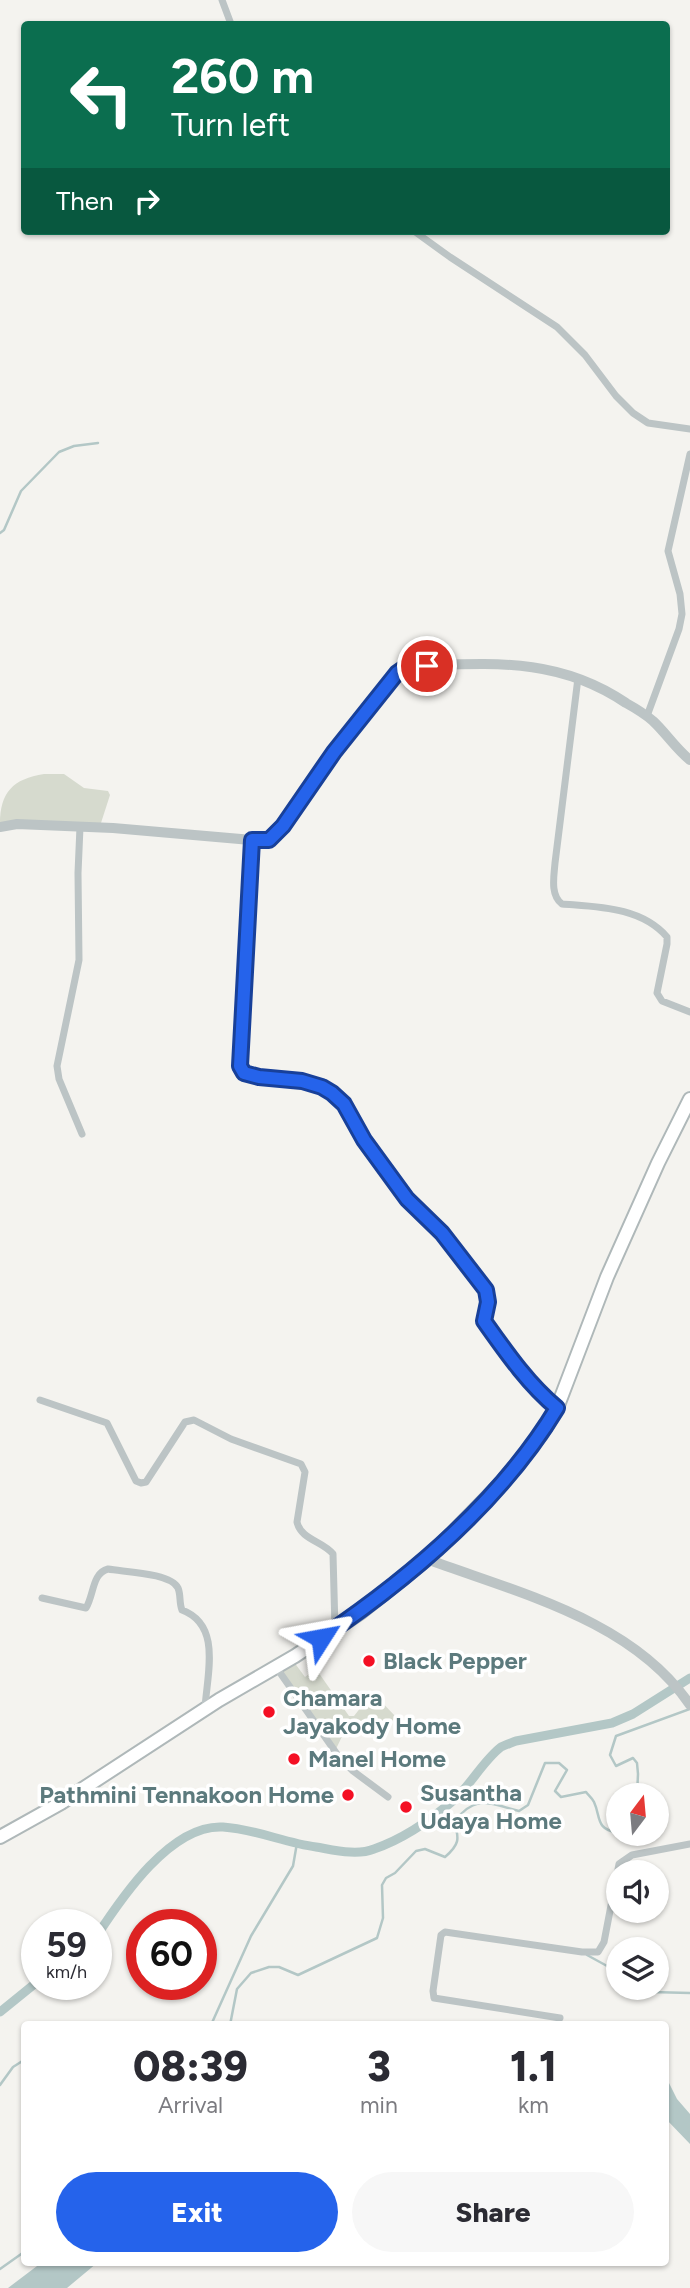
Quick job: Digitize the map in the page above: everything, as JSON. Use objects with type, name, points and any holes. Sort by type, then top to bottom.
[{"type":"main road","points":[[0,1837],[61,1802],[361,1612],[427,1559],[503,1481],[541,1435],[557,1408],[607,1277],[690,1099]]},
{"type":"street","points":[[222,0],[230,21]]},
{"type":"street","points":[[420,235],[557,327],[578,347],[616,396],[633,413],[648,423],[690,429]]},
{"type":"street","points":[[647,716],[682,614],[680,594],[668,551],[690,454]]},
{"type":"street","points":[[0,827],[17,824],[80,827],[269,840],[283,826],[342,742],[388,684],[407,666],[508,664],[540,667],[578,678],[604,688],[647,716],[690,760]]},
{"type":"street","points":[[578,678],[555,863],[554,892],[562,904],[618,909],[661,931],[667,937],[667,944],[657,993],[662,1001],[690,1012]]},
{"type":"street","points":[[80,827],[79,960],[57,1066],[59,1079],[82,1134]]},
{"type":"street","points":[[252,840],[240,1066],[244,1073],[259,1077],[302,1081],[322,1087],[344,1104],[364,1140],[407,1199],[442,1233],[486,1290],[488,1302],[484,1321],[504,1350],[543,1396],[557,1408]]},
{"type":"street","points":[[40,1400],[107,1423],[136,1480],[141,1483],[146,1482],[185,1422],[194,1420],[231,1439],[301,1464],[305,1472],[299,1530],[333,1554],[335,1629]]},
{"type":"street","points":[[427,1559],[556,1607],[629,1643],[670,1677],[690,1705]]},
{"type":"street","points":[[42,1598],[86,1608],[97,1576],[108,1569],[154,1576],[175,1584],[179,1590],[182,1610],[202,1623],[209,1637],[205,1709]]},
{"type":"street","points":[[276,1667],[339,1757],[353,1772],[388,1797]]},
{"type":"street","points":[[560,2018],[434,1998],[441,1935],[445,1932],[598,1952],[604,1941],[619,1864],[632,1855],[690,1844]]},
{"type":"shaded area","points":[[44,774],[64,774],[84,788],[108,791],[110,795],[100,826],[0,824],[3,803],[10,789],[24,779]]},
{"type":"shaded area","points":[[291,1658],[305,1677],[316,1669],[349,1716],[354,1716],[372,1693],[375,1695],[395,1716],[385,1736],[375,1737],[349,1722],[335,1751],[276,1667]]},
{"type":"shaded area","points":[[669,2083],[677,2099],[690,2114],[690,2144],[669,2122]]},
{"type":"shaded area","points":[[37,2266],[93,2266],[67,2288],[8,2288]]},
{"type":"waterway","points":[[0,533],[4,530],[21,491],[59,452],[74,446],[98,443]]},
{"type":"waterway","points":[[112,1914],[134,1884],[167,1850],[185,1837],[204,1829],[223,1827],[247,1830],[338,1851],[360,1852],[374,1849],[406,1834],[446,1806],[461,1793],[501,1747],[516,1741],[612,1723],[633,1714],[690,1678]]},
{"type":"waterway","points":[[638,1783],[637,1763],[633,1758],[616,1766],[610,1755],[616,1736],[690,1709]]},
{"type":"waterway","points":[[231,2021],[237,1989],[251,1973],[279,1967],[298,1975],[377,1938],[383,1918],[382,1885],[386,1878],[395,1873],[416,1851],[425,1849],[445,1857],[457,1841],[454,1822],[469,1807],[484,1803],[519,1811],[528,1805],[545,1763],[559,1763],[567,1770],[555,1791],[561,1797],[586,1792],[594,1802],[600,1822],[606,1829]]},
{"type":"waterway","points":[[213,2021],[251,1936],[293,1866],[297,1843]]},
{"type":"waterway","points":[[587,1955],[606,1965]]},
{"type":"waterway","points":[[669,1992],[690,1993]]},
{"type":"waterway","points":[[0,2012],[21,1995]]},
{"type":"waterway","points":[[0,2085],[13,2067],[21,2062]]},
{"type":"waterway","points":[[0,2269],[21,2254]]},
{"type":"place","name":"Black Pepper","points":[[369,1661]]},
{"type":"place","name":"Chamara Jayakody Home","points":[[269,1712]]},
{"type":"place","name":"Manel Home","points":[[294,1759]]},
{"type":"place","name":"Pathmini Tennakoon Home","points":[[348,1795]]},
{"type":"place","name":"Susantha Udaya Home","points":[[406,1807]]},
{"type":"route","points":[[321,1638],[361,1612],[427,1559],[503,1481],[541,1435],[557,1408],[543,1396],[504,1350],[484,1321],[488,1302],[486,1290],[442,1233],[407,1199],[364,1140],[344,1104],[322,1087],[302,1081],[259,1077],[244,1073],[240,1066],[252,840],[269,840],[283,826],[334,752],[397,673],[407,666],[427,666]]}]
